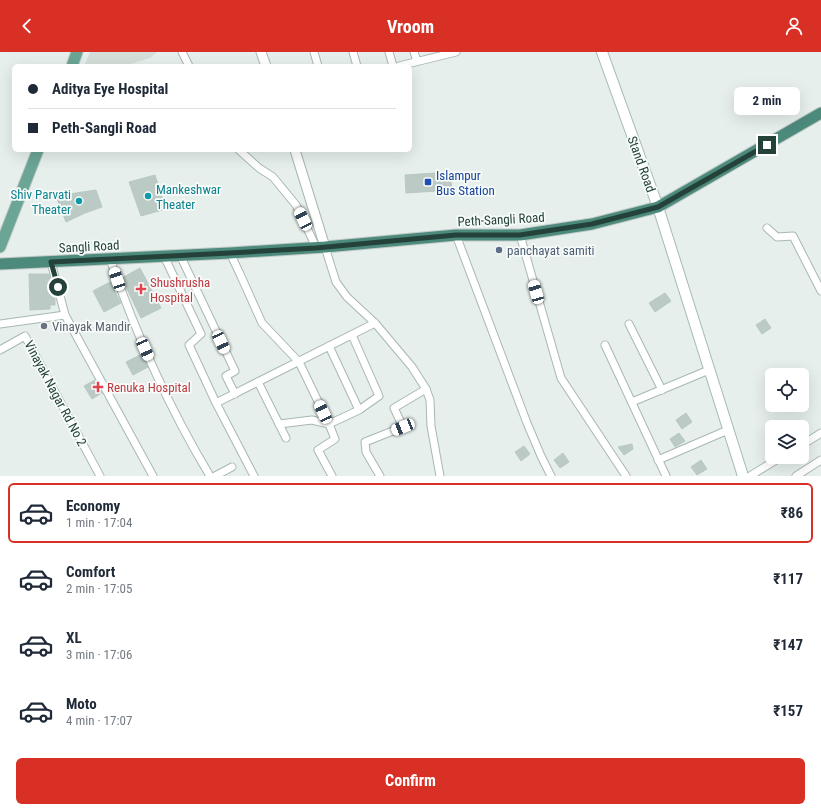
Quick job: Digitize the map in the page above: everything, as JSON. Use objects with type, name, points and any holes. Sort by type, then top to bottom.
[{"type":"highway","name":"Peth-Sangli Road","points":[[180,255],[320,247],[456,235],[520,235],[592,224],[658,207],[821,113]]},
{"type":"highway","name":"Sangli Road","points":[[0,264],[180,255]]},
{"type":"main road","points":[[73,64],[77,52]]},
{"type":"main road","name":"Stand Road","points":[[602,52],[658,207],[743,476]]},
{"type":"main road","points":[[0,247],[37,152]]},
{"type":"street","points":[[182,52],[188,64]]},
{"type":"street","points":[[261,52],[265,64]]},
{"type":"street","points":[[314,52],[317,64]]},
{"type":"street","points":[[353,52],[357,64]]},
{"type":"street","points":[[389,52],[392,64]]},
{"type":"street","points":[[414,52],[417,61]]},
{"type":"street","points":[[406,64],[456,52]]},
{"type":"street","points":[[241,152],[259,168],[273,177],[296,205],[320,247],[336,282],[347,297],[375,323],[412,367],[426,389],[430,400],[431,426],[440,476]]},
{"type":"street","points":[[296,152],[320,247]]},
{"type":"street","points":[[767,228],[777,237],[793,236],[821,291]]},
{"type":"street","points":[[456,235],[527,423],[551,476]]},
{"type":"street","points":[[520,235],[560,378],[626,476]]},
{"type":"street","points":[[230,253],[262,323],[299,362],[329,424],[335,439],[318,450],[332,476]]},
{"type":"street","points":[[180,255],[235,371],[226,376],[235,394]]},
{"type":"street","points":[[164,256],[201,334],[189,345],[216,403],[254,476]]},
{"type":"street","points":[[110,259],[126,306],[158,378],[195,451],[210,476]]},
{"type":"street","points":[[51,262],[65,315],[153,476]]},
{"type":"street","points":[[0,324],[65,315]]},
{"type":"street","points":[[216,403],[375,323]]},
{"type":"street","points":[[629,324],[662,390]]},
{"type":"street","points":[[279,424],[312,420],[329,424],[359,410],[379,396],[352,335]]},
{"type":"street","name":"Vinayak Nagar Rd No 2","points":[[0,350],[25,336],[100,476]]},
{"type":"street","points":[[605,345],[666,476]]},
{"type":"street","points":[[329,346],[359,410]]},
{"type":"street","points":[[632,402],[710,370]]},
{"type":"street","points":[[258,382],[286,438]]},
{"type":"street","points":[[380,476],[366,452],[365,442],[403,427],[394,408],[426,389]]},
{"type":"street","points":[[658,460],[728,430]]},
{"type":"street","points":[[809,441],[821,433]]},
{"type":"street","points":[[796,476],[821,460]]},
{"type":"street","points":[[750,476],[770,464]]},
{"type":"street","points":[[215,476],[232,467]]},
{"type":"shaded area","points":[[90,52],[157,52],[150,58],[130,64],[85,64]]},
{"type":"building","name":"Islampur Bus Station","points":[[450,172],[452,190],[406,193],[405,175]]},
{"type":"building","name":"Mankeshwar Theater","points":[[155,175],[166,209],[141,216],[129,182]]},
{"type":"building","name":"Shiv Parvati Theater","points":[[96,190],[102,207],[66,222],[56,196]]},
{"type":"building","points":[[140,268],[161,308],[141,318],[122,278]]},
{"type":"building","points":[[29,274],[49,274],[55,297],[55,305],[50,305],[50,309],[30,310]]},
{"type":"building","points":[[110,282],[121,303],[104,312],[93,291]]},
{"type":"building","points":[[665,293],[671,301],[655,312],[649,303]]},
{"type":"building","points":[[765,319],[771,328],[762,334],[756,325]]},
{"type":"building","points":[[142,354],[148,367],[133,375],[126,362]]},
{"type":"building","points":[[95,380],[102,393],[92,399],[84,386]]},
{"type":"building","points":[[686,413],[692,422],[682,429],[676,420]]},
{"type":"building","points":[[679,433],[685,441],[675,447],[670,439]]},
{"type":"building","points":[[632,444],[633,449],[624,455],[618,447]]},
{"type":"building","points":[[524,446],[530,454],[521,461],[515,452]]},
{"type":"building","points":[[563,453],[569,462],[560,468],[554,460]]},
{"type":"building","points":[[701,460],[707,469],[697,475],[691,467]]},
{"type":"place","name":"Islampur Bus Station","points":[[428,182]]},
{"type":"place","name":"Mankeshwar Theater","points":[[148,196]]},
{"type":"place","name":"Shiv Parvati Theater","points":[[79,201]]},
{"type":"place","name":"panchayat samiti","points":[[499,250]]},
{"type":"place","name":"Shushrusha Hospital","points":[[141,289]]},
{"type":"place","name":"Vinayak Mandir","points":[[44,326]]},
{"type":"place","name":"Renuka Hospital","points":[[98,387]]},
{"type":"route","points":[[58,287],[51,262],[316,248],[456,235],[520,235],[592,224],[658,207],[767,145]]}]
